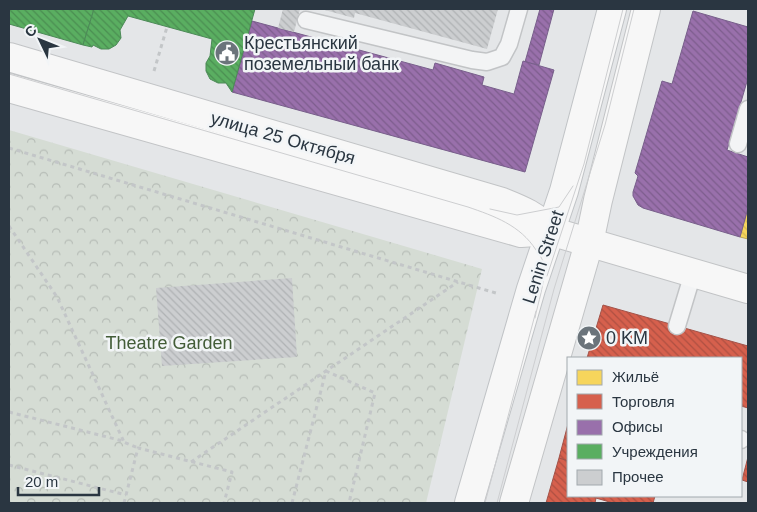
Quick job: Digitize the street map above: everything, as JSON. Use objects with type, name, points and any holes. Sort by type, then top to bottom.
[{"type":"street","name":"Lenin Street","points":[[469,503],[531,289],[564,191],[612,9]]},
{"type":"street","name":"Lenin Street","points":[[514,503],[590,243],[598,200],[646,9]]},
{"type":"street","name":"улица 25 Октября","points":[[9,57],[502,202],[540,220],[550,231]]},
{"type":"street","name":"улица 25 Октября","points":[[9,88],[521,233],[550,231],[748,289]]},
{"type":"lane","points":[[306,20],[487,62],[502,57],[509,44],[519,9]]},
{"type":"lane","points":[[738,144],[748,109]]},
{"type":"lane","points":[[677,326],[693,273]]},
{"type":"path","points":[[153,74],[167,27]]},
{"type":"path","points":[[9,148],[500,294]]},
{"type":"path","points":[[9,226],[57,297],[124,442]]},
{"type":"path","points":[[191,462],[459,282]]},
{"type":"path","points":[[292,503],[326,371]]},
{"type":"path","points":[[326,371],[375,393],[349,503]]},
{"type":"path","points":[[9,412],[232,472],[224,503]]},
{"type":"path","points":[[124,503],[138,448]]},
{"type":"path","points":[[9,465],[126,495]]},
{"type":"green space","name":"Theatre Garden","points":[[9,130],[482,269],[426,503],[9,503]]},
{"type":"building: Жильё","points":[[748,208],[748,239],[740,237]]},
{"type":"building: Торговля","points":[[603,305],[748,346],[748,408],[742,406],[742,357],[587,357]]},
{"type":"building: Торговля","points":[[567,428],[567,461],[559,458]]},
{"type":"building: Торговля","points":[[748,457],[748,482],[742,480]]},
{"type":"building: Торговля","points":[[559,458],[567,461],[567,497],[655,497],[653,503],[613,503],[596,498],[595,503],[546,503]]},
{"type":"building: Офисы","points":[[540,9],[554,9],[539,65],[525,62]]},
{"type":"building: Офисы","points":[[693,11],[748,27],[748,78],[727,150],[748,157],[748,208],[740,237],[643,208],[638,205],[633,196],[638,176],[635,173],[662,81],[672,84]]},
{"type":"building: Офисы","points":[[252,21],[433,70],[435,63],[484,77],[482,85],[514,94],[523,61],[554,70],[525,172],[232,92]]},
{"type":"building: Учреждения","points":[[9,9],[94,9],[83,45],[9,24]]},
{"type":"building: Учреждения","name":"Крестьянский поземельный банк","points":[[94,9],[255,9],[232,92],[226,83],[218,83],[210,79],[206,71],[212,39],[128,16],[120,30],[121,38],[116,45],[109,49],[101,49],[93,45],[92,47],[83,45]]},
{"type":"building: Прочее","points":[[283,9],[300,9],[294,32],[278,28]]},
{"type":"building: Прочее","points":[[321,9],[498,9],[487,49],[355,13],[354,18]]},
{"type":"building: Прочее","points":[[292,278],[297,357],[162,366],[156,288]]},
{"type":"tram line","points":[[547,276],[584,164],[623,9]]},
{"type":"tram line","points":[[497,503],[554,289],[605,125],[634,9]]},
{"type":"tram line","points":[[9,74],[468,207],[506,222],[530,241],[543,260],[543,280],[535,318]]},
{"type":"tram line","points":[[490,209],[517,215],[559,207],[573,186]]},
{"type":"tram line","points":[[485,503],[536,311]]},
{"type":"place","name":"Крестьянский поземельный банк","points":[[227,53]]},
{"type":"place","name":"0 KM","points":[[589,338]]}]
